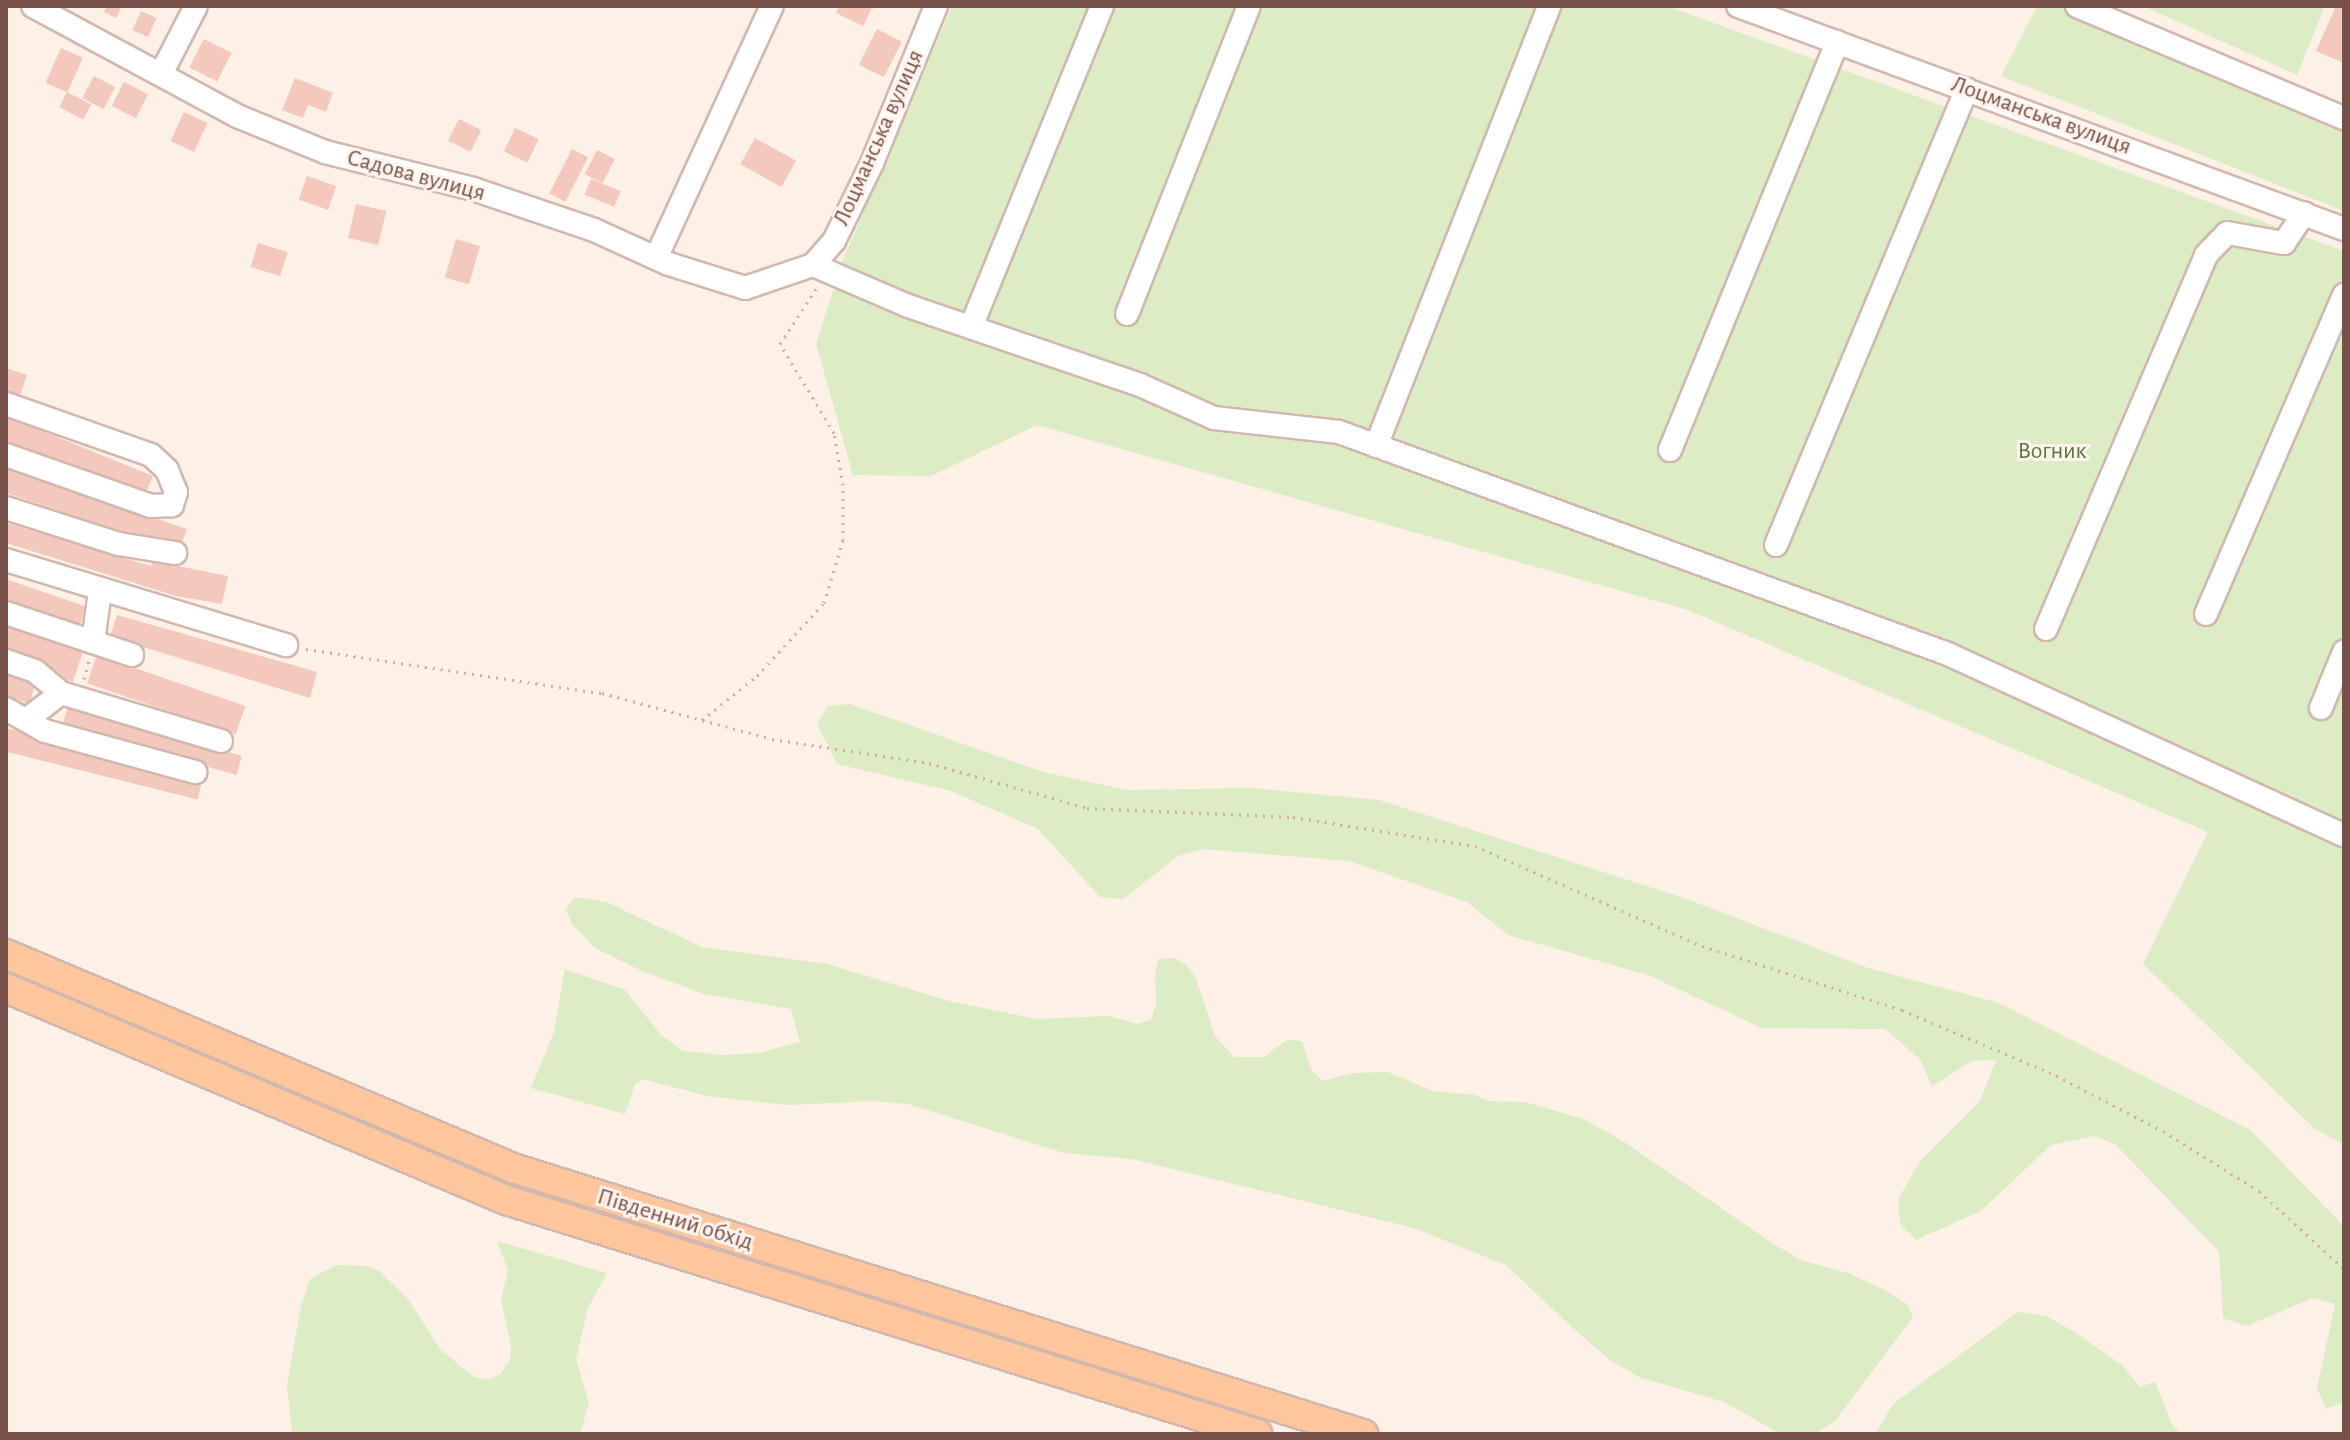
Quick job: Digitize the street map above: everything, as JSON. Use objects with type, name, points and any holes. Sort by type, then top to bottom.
[{"type":"main road","name":"Південний обхід","points":[[6,954],[513,1168],[1363,1434]]},
{"type":"main road","name":"Південний обхід","points":[[6,988],[506,1200],[1257,1434]]},
{"type":"street","name":"Садова вулиця","points":[[33,6],[162,72],[237,116],[325,152],[473,189],[594,230],[656,258],[745,288],[820,268]]},
{"type":"street","points":[[162,72],[196,6]]},
{"type":"street","points":[[656,258],[772,6]]},
{"type":"street","name":"Лоцманська вулиця","points":[[820,268],[872,163],[936,6]]},
{"type":"street","points":[[971,327],[1102,6]]},
{"type":"street","points":[[1127,314],[1249,6]]},
{"type":"street","points":[[1376,446],[1549,6]]},
{"type":"street","name":"Лоцманська вулиця","points":[[1738,6],[2344,229]]},
{"type":"street","points":[[2077,6],[2344,118]]},
{"type":"street","points":[[1670,450],[1837,42]]},
{"type":"street","points":[[1776,545],[1967,89]]},
{"type":"street","points":[[2046,629],[2206,255],[2227,233],[2284,243],[2304,213]]},
{"type":"street","points":[[820,268],[908,306],[1140,385],[1214,418],[1339,432],[1948,654],[2344,835]]},
{"type":"street","points":[[2206,614],[2344,295]]},
{"type":"street","points":[[6,404],[151,455],[167,470],[176,492],[172,505],[151,506],[6,455]]},
{"type":"street","points":[[6,508],[119,544],[175,553]]},
{"type":"street","points":[[6,560],[286,645]]},
{"type":"street","points":[[93,642],[100,591]]},
{"type":"street","points":[[6,613],[132,655]]},
{"type":"street","points":[[2321,708],[2344,652]]},
{"type":"street","points":[[6,661],[35,671],[70,696],[221,741]]},
{"type":"street","points":[[26,720],[70,696]]},
{"type":"street","points":[[6,709],[45,731],[195,772]]},
{"type":"path","points":[[702,720],[757,676],[824,603],[843,540],[843,485],[834,433],[780,344],[820,268]]},
{"type":"path","points":[[70,696],[93,642]]},
{"type":"path","points":[[286,645],[602,693],[772,739],[929,763],[1087,808],[1293,817],[1475,846],[1702,946],[1902,1010],[2049,1072],[2163,1131],[2259,1191],[2344,1269]]},
{"type":"green space","name":"Вогник","points":[[952,6],[1667,6],[2344,251],[2344,1145],[2315,1129],[2143,964],[2208,832],[1688,610],[1037,425],[931,476],[853,475],[816,344],[843,260]]},
{"type":"green space","points":[[2037,6],[2060,6],[2344,120],[2344,211],[2001,76]]},
{"type":"green space","points":[[2143,6],[2325,6],[2297,75]]},
{"type":"green space","points":[[850,704],[1043,772],[1127,790],[1252,788],[1379,800],[1684,898],[1868,968],[1999,1003],[2250,1130],[2344,1226],[2344,1403],[2326,1409],[2317,1388],[2335,1304],[2313,1298],[2246,1326],[2223,1318],[2219,1252],[2115,1144],[2094,1136],[2051,1145],[1981,1211],[1916,1240],[1900,1224],[1898,1199],[1920,1161],[1980,1101],[1996,1060],[1972,1061],[1932,1086],[1920,1059],[1885,1029],[1762,1028],[1648,975],[1508,935],[1467,902],[1349,861],[1202,849],[1178,856],[1123,899],[1100,897],[1038,829],[951,791],[837,764],[817,724],[828,706]]},
{"type":"green space","points":[[575,897],[606,902],[702,947],[827,964],[949,1001],[1036,1019],[1109,1016],[1137,1024],[1151,1020],[1156,1004],[1155,973],[1159,959],[1174,958],[1186,965],[1196,978],[1215,1036],[1234,1057],[1263,1057],[1287,1040],[1302,1041],[1312,1071],[1323,1081],[1353,1073],[1388,1072],[1433,1091],[1475,1095],[1488,1101],[1525,1102],[1584,1119],[1623,1141],[1775,1245],[1801,1260],[1848,1273],[1883,1289],[1907,1304],[1913,1317],[1835,1421],[1815,1434],[1781,1434],[1724,1402],[1639,1377],[1610,1360],[1506,1265],[1414,1228],[1132,1159],[1064,1153],[908,1104],[873,1101],[788,1105],[707,1096],[643,1079],[635,1084],[625,1114],[531,1088],[554,1032],[565,969],[625,990],[660,1034],[683,1051],[724,1055],[758,1053],[800,1042],[791,1009],[704,994],[642,971],[595,948],[572,924],[566,909]]},
{"type":"green space","points":[[497,1241],[607,1273],[588,1308],[576,1359],[589,1403],[580,1434],[292,1434],[287,1386],[301,1306],[310,1279],[336,1265],[366,1266],[379,1271],[409,1300],[440,1349],[474,1377],[488,1380],[501,1373],[510,1360],[511,1345],[501,1300],[508,1270]]},
{"type":"green space","points":[[2018,1312],[2046,1316],[2073,1331],[2122,1365],[2140,1387],[2155,1382],[2172,1424],[2181,1434],[1875,1434],[1893,1404]]},
{"type":"building","points":[[107,6],[122,6],[116,18],[104,12]]},
{"type":"building","points":[[839,6],[873,6],[863,26],[836,13]]},
{"type":"building","points":[[2336,6],[2344,10],[2344,63],[2316,51]]},
{"type":"building","points":[[141,11],[157,18],[148,37],[132,30]]},
{"type":"building","points":[[877,29],[902,42],[884,77],[859,65]]},
{"type":"building","points":[[204,39],[232,53],[217,82],[189,68]]},
{"type":"building","points":[[61,48],[83,58],[67,92],[46,83]]},
{"type":"building","points":[[94,76],[115,87],[103,109],[82,98]]},
{"type":"building","points":[[295,78],[333,93],[326,112],[308,105],[303,118],[282,110]]},
{"type":"building","points":[[124,82],[148,94],[136,118],[112,106]]},
{"type":"building","points":[[67,92],[91,104],[83,119],[59,107]]},
{"type":"building","points":[[184,112],[208,123],[194,152],[170,141]]},
{"type":"building","points":[[459,119],[481,130],[470,152],[448,140]]},
{"type":"building","points":[[515,128],[539,139],[528,163],[504,152]]},
{"type":"building","points":[[755,138],[796,161],[782,187],[740,164]]},
{"type":"building","points":[[572,149],[588,157],[565,202],[549,194]]},
{"type":"building","points":[[597,150],[615,159],[603,183],[585,174]]},
{"type":"building","points":[[307,176],[336,186],[328,210],[299,200]]},
{"type":"building","points":[[591,179],[621,191],[614,207],[585,195]]},
{"type":"building","points":[[356,204],[386,211],[378,245],[348,238]]},
{"type":"building","points":[[456,239],[480,246],[469,284],[445,277]]},
{"type":"building","points":[[258,243],[288,252],[280,276],[251,267]]},
{"type":"building","points":[[6,368],[27,375],[19,398],[6,394]]},
{"type":"building","points":[[6,416],[153,476],[145,494],[6,443]]},
{"type":"building","points":[[6,467],[187,529],[181,545],[155,536],[153,542],[6,493]]},
{"type":"building","points":[[6,523],[151,566],[153,561],[228,576],[222,604],[176,596],[6,543]]},
{"type":"building","points":[[6,579],[86,607],[79,627],[6,602]]},
{"type":"building","points":[[117,615],[317,672],[310,698],[110,637]]},
{"type":"building","points":[[6,622],[84,648],[73,682],[6,657]]},
{"type":"building","points":[[97,655],[245,706],[236,734],[87,683]]},
{"type":"building","points":[[6,669],[36,679],[30,704],[6,696]]},
{"type":"building","points":[[68,706],[242,756],[236,775],[62,725]]},
{"type":"building","points":[[6,728],[203,777],[197,799],[6,752]]}]
